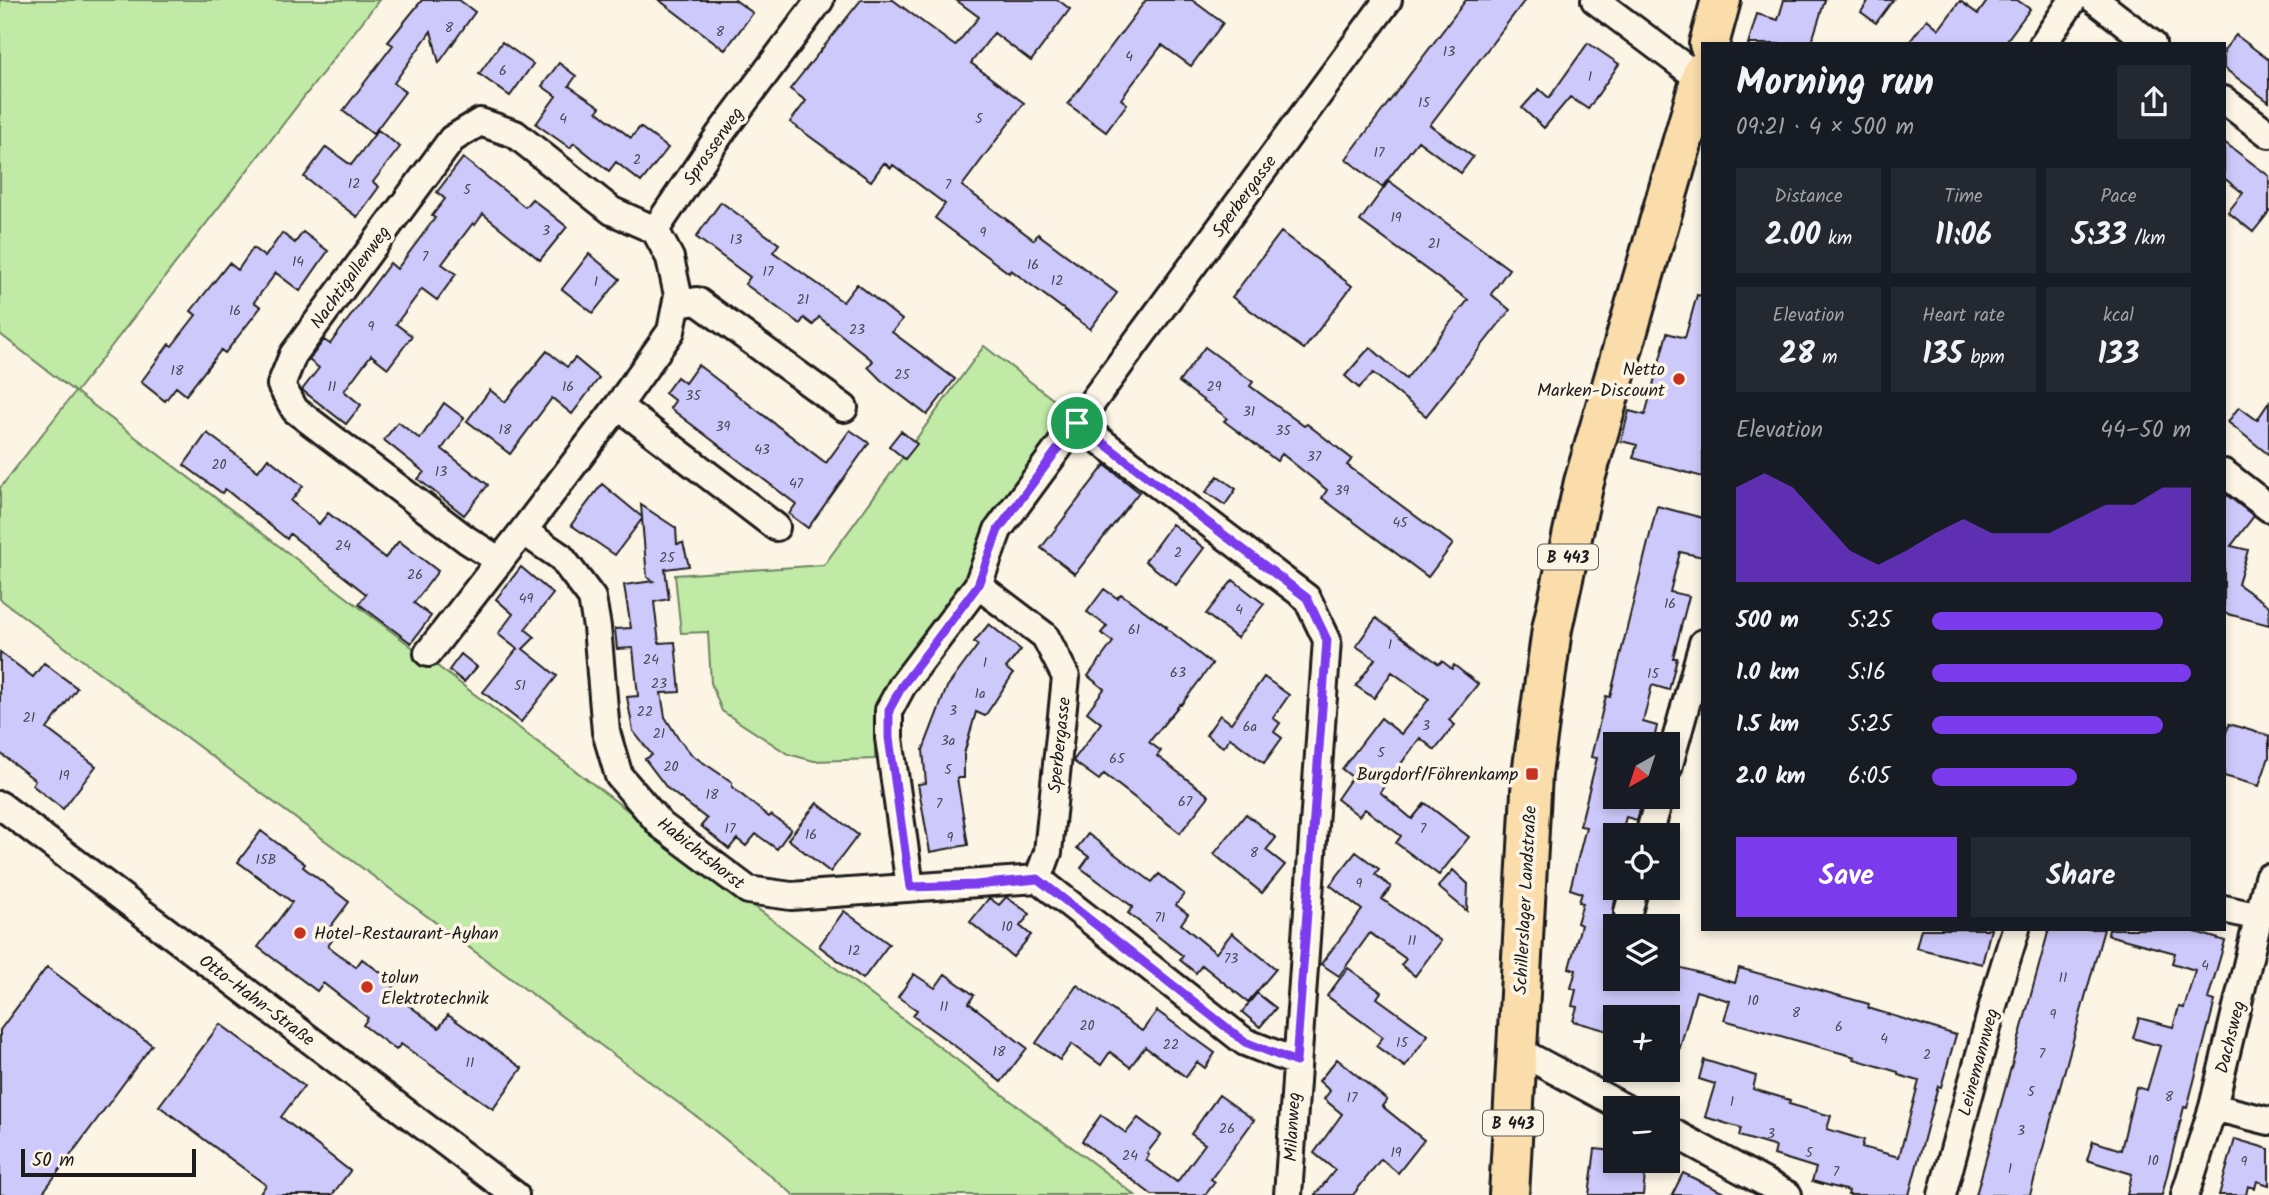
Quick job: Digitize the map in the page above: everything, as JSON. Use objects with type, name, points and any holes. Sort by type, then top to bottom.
[{"type":"main road","name":"B 443","points":[[1711,42],[1721,0]]},
{"type":"main road","name":"Schillerslager Landstraße","points":[[1509,1195],[1532,774],[1552,629],[1584,482],[1701,79]]},
{"type":"street","name":"Sprosserweg","points":[[655,230],[720,134],[820,0]]},
{"type":"street","name":"Sperbergasse","points":[[1038,879],[1048,852],[1066,677],[1045,636],[978,585],[998,530],[1388,0]]},
{"type":"street","points":[[1595,0],[1701,67]]},
{"type":"street","points":[[2044,42],[2073,0]]},
{"type":"street","points":[[2095,0],[2149,42]]},
{"type":"street","points":[[2226,102],[2269,134]]},
{"type":"street","name":"Nachtigallenweg","points":[[500,561],[467,540],[295,410],[281,385],[293,355],[452,139],[480,122],[515,134],[612,211],[655,230]]},
{"type":"street","points":[[428,653],[618,406],[671,331],[678,295],[670,258],[655,230]]},
{"type":"street","points":[[678,304],[696,301],[844,408]]},
{"type":"street","points":[[618,406],[776,527]]},
{"type":"street","name":"Milanweg","points":[[1077,423],[1307,598],[1327,640],[1288,1195]]},
{"type":"street","points":[[2226,475],[2269,508]]},
{"type":"street","name":"Habichtshorst","points":[[523,531],[561,557],[592,598],[606,732],[619,776],[661,825],[748,890],[791,896],[1038,879]]},
{"type":"street","points":[[910,887],[889,738],[889,710],[902,686],[978,585]]},
{"type":"street","points":[[1678,732],[1701,650]]},
{"type":"street","name":"Otto-Hahn-Straße","points":[[0,805],[515,1195]]},
{"type":"street","name":"Dachsweg","points":[[2185,1195],[2213,1107],[2267,878]]},
{"type":"street","points":[[1038,879],[1245,1042],[1296,1062]]},
{"type":"street","points":[[2226,909],[2259,917]]},
{"type":"street","name":"Leinemannweg","points":[[1942,1195],[2015,931]]},
{"type":"street","points":[[1517,1050],[1603,1096]]},
{"type":"street","points":[[2213,1107],[2269,1121]]},
{"type":"street","points":[[1680,1136],[1788,1195]]},
{"type":"green space","points":[[0,0],[379,0],[76,392],[1135,1195],[794,1195],[704,1122],[0,599],[0,488],[75,392],[0,334]]},
{"type":"green space","points":[[984,346],[1072,414],[985,553],[876,713],[875,759],[814,761],[788,754],[722,711],[711,683],[708,632],[681,633],[675,575],[824,565]]},
{"type":"building","points":[[422,0],[459,0],[475,12],[439,63],[431,31],[394,83],[405,92],[373,134],[343,111],[393,45],[388,42]]},
{"type":"building","points":[[659,0],[735,0],[753,13],[725,50]]},
{"type":"building","points":[[861,0],[893,0],[955,46],[979,17],[956,0],[1058,0],[1070,9],[1031,61],[994,33],[971,63],[1024,103],[962,186],[1034,240],[1038,234],[1117,293],[1090,329],[935,218],[945,204],[893,165],[891,168],[884,163],[871,181],[790,122],[806,101],[790,89]]},
{"type":"building","points":[[1146,0],[1192,0],[1223,23],[1191,66],[1162,45],[1121,99],[1127,104],[1106,132],[1068,104]]},
{"type":"building","points":[[1466,0],[1525,0],[1430,125],[1473,157],[1461,173],[1418,141],[1382,187],[1346,159]]},
{"type":"building","points":[[1784,0],[1825,0],[1812,42],[1749,42],[1757,14],[1778,20]]},
{"type":"building","points":[[1869,0],[1893,0],[1876,23],[1861,12]]},
{"type":"building","points":[[1988,0],[2017,0],[2030,9],[2005,42],[1910,42],[1927,19],[1939,29],[1960,1],[1978,14]]},
{"type":"building","points":[[2236,35],[2269,60],[2269,102],[2226,70],[2226,48]]},
{"type":"building","points":[[502,42],[533,64],[510,96],[479,74]]},
{"type":"building","points":[[1588,43],[1619,64],[1588,109],[1570,97],[1544,128],[1522,108],[1539,89],[1549,98]]},
{"type":"building","points":[[559,63],[576,76],[569,86],[600,107],[597,111],[631,138],[640,127],[668,148],[641,182],[616,162],[609,171],[574,143],[570,148],[536,124],[556,96],[542,86]]},
{"type":"building","points":[[378,130],[400,147],[373,182],[379,187],[357,217],[304,177],[326,147],[351,165]]},
{"type":"building","points":[[2226,144],[2269,176],[2269,212],[2253,232],[2228,212],[2243,193],[2226,180]]},
{"type":"building","points":[[463,158],[525,207],[532,199],[567,227],[540,260],[483,214],[442,264],[456,274],[437,300],[422,289],[396,324],[412,336],[388,368],[371,355],[344,391],[361,405],[346,424],[302,390],[319,368],[309,360],[324,340],[330,344],[390,263],[397,269],[435,218],[432,216],[445,199],[437,192]]},
{"type":"building","points":[[1389,181],[1509,269],[1491,294],[1510,310],[1426,416],[1373,373],[1359,388],[1345,376],[1370,347],[1406,379],[1468,300],[1360,221]]},
{"type":"building","points":[[721,202],[779,244],[773,252],[843,302],[857,284],[902,320],[892,332],[955,379],[927,415],[881,380],[868,367],[873,361],[819,317],[813,325],[804,318],[800,324],[745,284],[750,277],[696,237]]},
{"type":"building","points":[[303,232],[328,251],[300,291],[276,273],[254,302],[261,307],[225,353],[221,350],[186,395],[176,387],[165,401],[141,382],[169,344],[172,346],[196,315],[191,311],[229,263],[238,270],[253,248],[265,257],[282,233],[295,243]]},
{"type":"building","points":[[1281,232],[1352,286],[1304,349],[1232,297]]},
{"type":"building","points":[[589,254],[620,279],[593,313],[562,289]]},
{"type":"building","name":"Netto Marken-Discount","points":[[1697,295],[1701,296],[1701,476],[1633,458],[1637,445],[1621,441],[1629,411],[1645,415],[1667,333],[1685,338]]},
{"type":"building","points":[[1205,347],[1253,382],[1250,386],[1304,426],[1307,424],[1352,459],[1347,465],[1453,544],[1428,577],[1322,498],[1327,490],[1282,454],[1277,461],[1224,421],[1227,418],[1179,382]]},
{"type":"building","points":[[547,351],[567,367],[575,358],[599,378],[572,414],[552,398],[510,454],[467,421],[490,390],[505,402]]},
{"type":"building","points":[[698,365],[826,463],[850,430],[869,443],[808,528],[789,514],[796,504],[670,408],[675,401],[665,393],[677,377],[685,383]]},
{"type":"building","points":[[2269,402],[2269,455],[2228,422],[2239,407],[2257,420]]},
{"type":"building","points":[[444,403],[464,418],[442,449],[488,485],[464,515],[418,479],[424,472],[384,440],[398,422],[420,439]]},
{"type":"building","points":[[901,431],[917,444],[905,459],[889,446]]},
{"type":"building","points":[[207,433],[258,471],[268,458],[303,486],[291,501],[319,524],[328,513],[385,558],[399,541],[438,571],[414,603],[431,616],[411,643],[359,604],[366,594],[290,534],[287,539],[225,489],[222,493],[184,465]]},
{"type":"building","points":[[1105,465],[1139,492],[1075,574],[1041,548]]},
{"type":"building","points":[[1218,476],[1236,489],[1225,505],[1206,492]]},
{"type":"building","points":[[602,484],[642,517],[641,505],[676,528],[677,544],[683,543],[689,566],[665,569],[669,599],[654,602],[659,643],[675,642],[680,692],[661,693],[665,717],[692,755],[732,782],[732,787],[769,817],[771,815],[791,829],[777,849],[756,834],[746,846],[737,839],[729,849],[701,826],[707,819],[667,788],[645,759],[652,755],[633,731],[627,697],[638,696],[633,648],[617,649],[615,629],[631,628],[624,585],[653,581],[647,577],[642,519],[615,555],[571,525]]},
{"type":"building","points":[[2226,495],[2254,516],[2231,546],[2248,550],[2238,584],[2269,606],[2269,625],[2226,614]]},
{"type":"building","points":[[1657,506],[1701,517],[1701,557],[1680,552],[1670,592],[1689,596],[1673,658],[1677,658],[1669,690],[1652,685],[1643,722],[1657,726],[1656,732],[1603,732],[1603,809],[1640,809],[1637,820],[1626,817],[1624,823],[1603,823],[1603,900],[1615,900],[1613,914],[1603,914],[1603,991],[1680,991],[1680,967],[1735,983],[1739,968],[1869,1004],[1868,1008],[1956,1035],[1941,1087],[1938,1086],[1909,1195],[1848,1195],[1849,1191],[1812,1181],[1816,1168],[1774,1155],[1776,1147],[1739,1136],[1741,1128],[1705,1117],[1715,1084],[1699,1079],[1704,1060],[1756,1076],[1753,1089],[1790,1100],[1789,1104],[1831,1116],[1827,1129],[1864,1140],[1862,1147],[1899,1157],[1919,1081],[1854,1059],[1855,1057],[1724,1020],[1730,1001],[1696,991],[1680,1047],[1680,1005],[1603,1005],[1603,1030],[1573,1021],[1577,1007],[1572,1006],[1576,990],[1571,988],[1576,970],[1569,968],[1581,925],[1577,923],[1583,903],[1579,902],[1582,893],[1570,889],[1586,827],[1580,826],[1597,758],[1591,757],[1606,696],[1610,697]]},
{"type":"building","points":[[1172,524],[1204,548],[1176,585],[1145,561]]},
{"type":"building","points":[[521,567],[553,594],[525,629],[535,637],[523,649],[557,676],[521,722],[483,692],[517,649],[498,634],[513,614],[496,599]]},
{"type":"building","points":[[1233,580],[1264,604],[1237,638],[1206,614]]},
{"type":"building","points":[[1104,589],[1117,598],[1121,594],[1212,664],[1149,742],[1161,751],[1157,756],[1209,796],[1180,833],[1104,774],[1099,780],[1073,761],[1101,723],[1087,712],[1104,689],[1088,676],[1113,642],[1101,633],[1107,626],[1087,612]]},
{"type":"building","points":[[1376,618],[1439,664],[1442,661],[1452,669],[1454,665],[1478,684],[1449,720],[1455,725],[1435,750],[1420,738],[1380,792],[1412,819],[1425,803],[1469,837],[1439,875],[1396,843],[1401,836],[1365,809],[1359,816],[1337,799],[1352,777],[1342,769],[1381,718],[1401,734],[1429,699],[1392,672],[1374,698],[1356,686],[1375,659],[1356,646]]},
{"type":"building","points":[[989,624],[1021,650],[1006,668],[1013,674],[985,716],[976,712],[964,754],[964,778],[957,778],[968,845],[930,852],[918,784],[926,783],[923,750],[947,687],[978,645],[974,642]]},
{"type":"building","points":[[0,652],[33,677],[44,663],[77,688],[47,729],[96,766],[63,809],[32,785],[35,780],[0,753]]},
{"type":"building","points":[[461,654],[477,667],[464,682],[449,670]]},
{"type":"building","points":[[1264,677],[1289,695],[1273,718],[1280,723],[1274,732],[1282,738],[1264,763],[1230,738],[1223,747],[1206,735],[1220,715],[1231,723]]},
{"type":"building","points":[[2229,724],[2269,736],[2269,757],[2259,786],[2226,777],[2226,733]]},
{"type":"building","points":[[817,803],[858,835],[830,872],[788,839]]},
{"type":"building","points":[[1246,814],[1276,838],[1266,850],[1285,865],[1262,893],[1214,854]]},
{"type":"building","points":[[261,831],[349,902],[328,930],[336,935],[328,946],[356,967],[362,959],[396,984],[390,991],[439,1028],[448,1015],[522,1068],[493,1109],[401,1044],[396,1050],[363,1025],[368,1018],[323,983],[317,991],[258,947],[292,902],[238,862]]},
{"type":"building","points":[[1088,834],[1152,882],[1159,874],[1184,894],[1176,905],[1188,914],[1181,924],[1216,953],[1232,933],[1276,969],[1248,1002],[1202,965],[1196,973],[1180,960],[1183,956],[1128,913],[1133,907],[1081,868],[1089,857],[1077,848]]},
{"type":"building","points":[[1356,852],[1379,869],[1375,874],[1391,887],[1382,899],[1441,941],[1415,976],[1401,965],[1406,959],[1370,933],[1339,976],[1321,964],[1362,910],[1330,885]]},
{"type":"building","points":[[1453,870],[1468,884],[1467,911],[1438,887]]},
{"type":"building","points":[[1006,897],[1030,914],[1020,926],[1031,935],[1013,957],[970,922],[989,898],[999,905]]},
{"type":"building","points":[[844,911],[889,944],[863,979],[819,946]]},
{"type":"building","points":[[1920,931],[1990,931],[1982,964],[1916,948]]},
{"type":"building","points":[[2048,931],[2103,931],[2030,1195],[1976,1195]]},
{"type":"building","points":[[2109,931],[2192,931],[2225,941],[2208,999],[2215,1001],[2162,1195],[2127,1195],[2132,1174],[2087,1160],[2093,1141],[2121,1150],[2136,1087],[2147,1090],[2160,1046],[2133,1038],[2139,1018],[2173,1027],[2179,1007],[2184,1008],[2195,970],[2172,963],[2175,953],[2108,935]]},
{"type":"building","points":[[47,967],[152,1045],[41,1195],[0,1195],[0,1030]]},
{"type":"building","points":[[1348,968],[1381,992],[1377,998],[1428,1035],[1405,1067],[1376,1046],[1383,1037],[1327,996]]},
{"type":"building","points":[[914,974],[935,988],[945,974],[974,995],[969,1003],[1027,1048],[1001,1082],[913,1016],[917,1010],[898,997]]},
{"type":"building","points":[[1077,985],[1142,1031],[1157,1011],[1215,1053],[1205,1068],[1197,1062],[1186,1077],[1145,1047],[1130,1067],[1110,1052],[1101,1065],[1072,1044],[1060,1060],[1036,1043]]},
{"type":"building","points":[[1257,993],[1276,1008],[1260,1027],[1242,1012]]},
{"type":"building","points":[[220,1024],[304,1086],[281,1117],[350,1171],[332,1195],[259,1195],[266,1185],[159,1106]]},
{"type":"building","points":[[1337,1059],[1387,1100],[1382,1106],[1424,1140],[1398,1173],[1381,1159],[1353,1195],[1315,1195],[1335,1170],[1314,1153],[1342,1114],[1324,1099],[1330,1091],[1319,1081]]},
{"type":"building","points":[[1219,1095],[1254,1120],[1211,1179],[1215,1182],[1205,1195],[1152,1195],[1082,1141],[1101,1115],[1126,1133],[1138,1118],[1161,1135],[1147,1153],[1149,1155],[1146,1160],[1177,1182],[1205,1144],[1191,1134]]},
{"type":"building","points":[[2235,1139],[2269,1149],[2269,1185],[2257,1181],[2255,1188],[2248,1186],[2246,1195],[2219,1195]]},
{"type":"building","points":[[1595,1149],[1603,1150],[1603,1173],[1645,1175],[1643,1195],[1589,1195]]},
{"type":"building","points":[[1683,1173],[1728,1195],[1672,1195]]},
{"type":"place","name":"Netto Marken-Discount","points":[[1679,379]]},
{"type":"place","name":"Burgdorf/Föhrenkamp","points":[[1532,774]]},
{"type":"place","name":"Hotel-Restaurant-Ayhan","points":[[300,933]]},
{"type":"place","name":"tolun Elektrotechnik","points":[[367,987]]},
{"type":"route","points":[[1077,423],[1307,598],[1327,640],[1296,1062],[1245,1042],[1038,879],[910,887],[889,738],[889,710],[902,686],[978,585],[998,530],[1077,423]]}]
